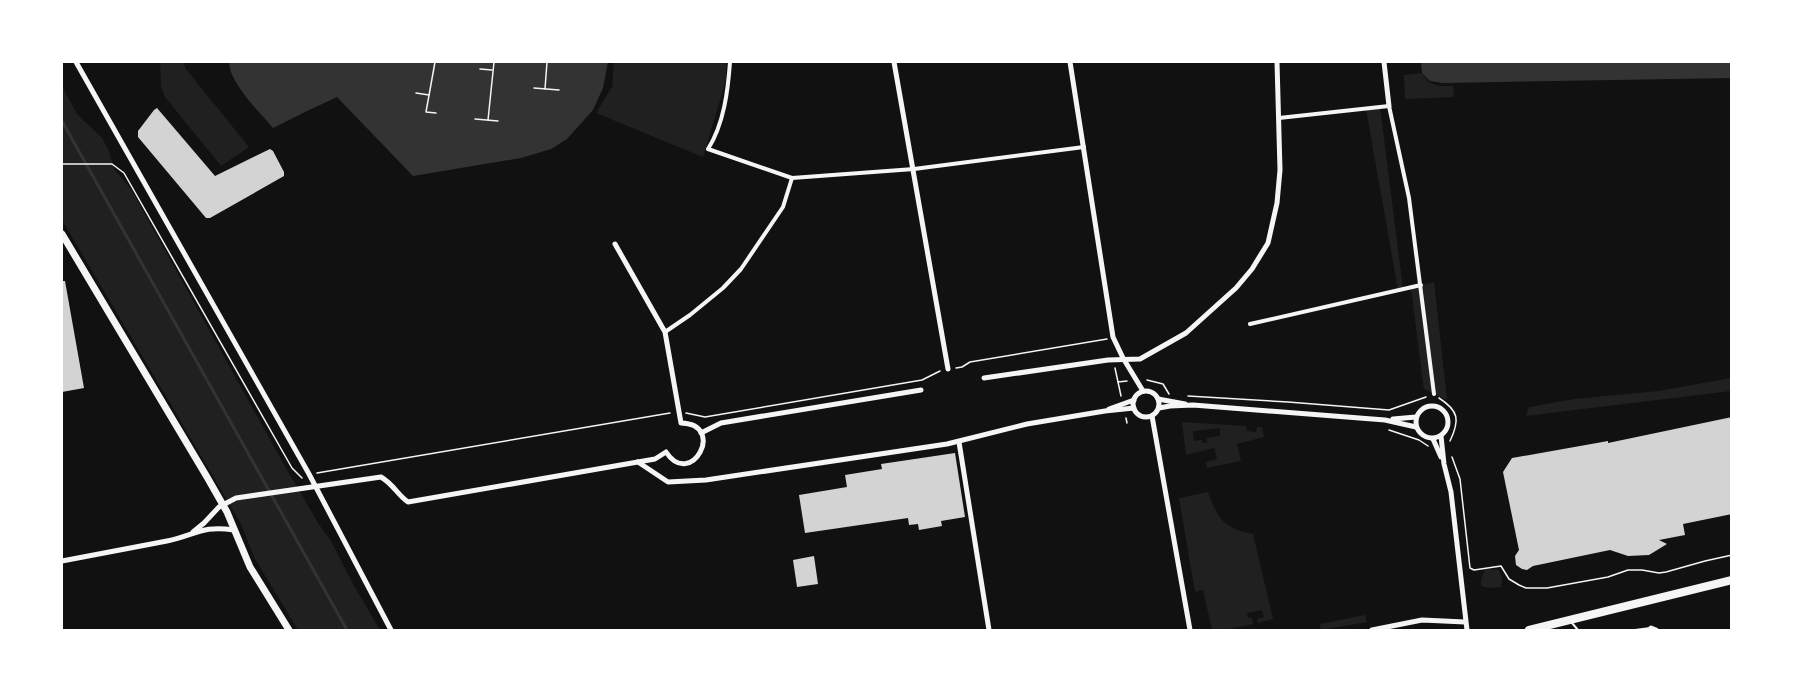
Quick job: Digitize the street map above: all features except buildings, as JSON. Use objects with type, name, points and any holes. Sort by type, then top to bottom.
[{"type":"main road","points":[[1529,630],[1731,580]]},
{"type":"street","points":[[76,62],[309,474],[391,630]]},
{"type":"street","points":[[730,62],[729,82],[723,111],[713,141],[708,148],[792,178],[914,169],[1083,147]]},
{"type":"street","points":[[894,62],[948,369]]},
{"type":"street","points":[[1070,62],[1113,337],[1143,391]]},
{"type":"street","points":[[984,378],[1113,359],[1140,359],[1186,333],[1236,288],[1261,256],[1268,243],[1277,203],[1280,170],[1277,62]]},
{"type":"street","points":[[1384,62],[1389,106],[1409,198],[1434,394]]},
{"type":"street","points":[[1279,118],[1389,106]]},
{"type":"street","points":[[665,332],[715,294],[741,268],[783,207],[792,178]]},
{"type":"street","points":[[62,234],[222,504],[250,567],[289,630]]},
{"type":"street","points":[[193,532],[204,524],[222,504],[236,498],[285,490],[381,477],[390,482],[401,497],[408,502],[655,459],[666,452],[673,460],[683,463],[690,462],[699,456],[704,445],[701,433],[693,425],[681,423],[665,332],[615,244]]},
{"type":"street","points":[[1250,324],[1421,285]]},
{"type":"street","points":[[701,433],[721,423],[921,390]]},
{"type":"street","points":[[638,462],[668,483],[706,480],[959,442],[1027,424],[1105,411],[1123,406],[1143,391],[1154,393],[1158,399],[1159,408]]},
{"type":"street","points":[[1158,399],[1192,405],[1385,420],[1416,427],[1424,437],[1433,439],[1441,436],[1448,427],[1447,416],[1436,406],[1426,407],[1416,417],[1416,427]]},
{"type":"street","points":[[1134,400],[1136,412],[1143,417],[1152,416],[1159,408],[1192,405]]},
{"type":"street","points":[[1123,406],[1134,408]]},
{"type":"street","points":[[1152,416],[1190,630]]},
{"type":"street","points":[[1385,420],[1416,417]]},
{"type":"street","points":[[1441,436],[1440,449],[1451,492],[1467,630]]},
{"type":"street","points":[[1433,439],[1440,449]]},
{"type":"street","points":[[959,442],[989,630]]},
{"type":"street","points":[[62,561],[171,540],[212,528],[234,530]]},
{"type":"street","points":[[1372,630],[1422,620],[1465,622]]},
{"type":"lane","points":[[1570,621],[1578,630]]},
{"type":"lane","points":[[1635,630],[1653,629]]},
{"type":"path","points":[[435,62],[426,111],[436,114]]},
{"type":"path","points":[[488,120],[494,62]]},
{"type":"path","points":[[545,89],[547,62]]},
{"type":"path","points":[[480,69],[493,70]]},
{"type":"path","points":[[534,88],[559,90]]},
{"type":"path","points":[[416,93],[429,95]]},
{"type":"path","points":[[475,118],[498,121]]},
{"type":"path","points":[[62,164],[112,164],[124,173],[292,468],[303,479],[309,474],[679,412],[705,417],[922,380]]},
{"type":"path","points":[[962,367],[970,362],[1108,339]]},
{"type":"path","points":[[1113,359],[1127,423]]},
{"type":"path","points":[[1182,396],[1389,410],[1434,394],[1453,410],[1456,417],[1456,427],[1448,448],[1434,450],[1419,440],[1400,433]]},
{"type":"path","points":[[1452,458],[1460,479],[1470,568],[1474,570],[1501,567],[1509,579],[1522,587],[1557,587],[1608,577],[1628,570],[1663,573],[1731,555]]},
{"type":"shaded area","points":[[160,62],[184,62],[185,68],[249,147],[221,166],[165,97],[161,86]]},
{"type":"shaded area","points":[[229,62],[608,62],[603,88],[593,110],[567,139],[551,149],[521,158],[413,176],[337,97],[273,128],[234,79]]},
{"type":"shaded area","points":[[614,62],[726,62],[726,80],[703,157],[596,113],[612,87]]},
{"type":"shaded area","points":[[1421,62],[1731,62],[1731,78],[1443,83],[1430,81],[1422,73]]},
{"type":"shaded area","points":[[1422,73],[1431,83],[1439,86],[1453,86],[1454,97],[1405,99],[1404,75]]},
{"type":"shaded area","points":[[62,86],[77,114],[102,138],[109,151],[114,169],[131,189],[282,461],[331,541],[380,630],[298,630],[255,559],[240,522],[62,220]]},
{"type":"shaded area","points":[[1380,107],[1403,289],[1398,290],[1366,109]]},
{"type":"shaded area","points":[[1434,282],[1447,400],[1424,389],[1411,288]]},
{"type":"shaded area","points":[[1731,378],[1731,391],[1526,416],[1529,407],[1574,399],[1658,391]]},
{"type":"shaded area","points":[[1182,422],[1246,426],[1247,431],[1256,432],[1257,427],[1262,427],[1264,437],[1237,444],[1241,461],[1207,468],[1206,462],[1217,459],[1214,448],[1186,455]],"holes":[[[1220,428],[1220,436],[1207,438],[1207,443],[1203,443],[1202,440],[1194,441],[1193,431]]]},
{"type":"shaded area","points":[[1208,492],[1215,510],[1223,521],[1235,529],[1253,534],[1273,619],[1258,623],[1257,619],[1264,617],[1262,610],[1247,613],[1248,618],[1252,618],[1253,624],[1212,630],[1203,590],[1195,592],[1179,498]]},
{"type":"shaded area","points":[[1485,569],[1499,570],[1502,578],[1501,587],[1481,586]]},
{"type":"shaded area","points":[[1365,615],[1367,622],[1321,630],[1320,624]]},
{"type":"waterway","points":[[62,121],[347,630]]}]
